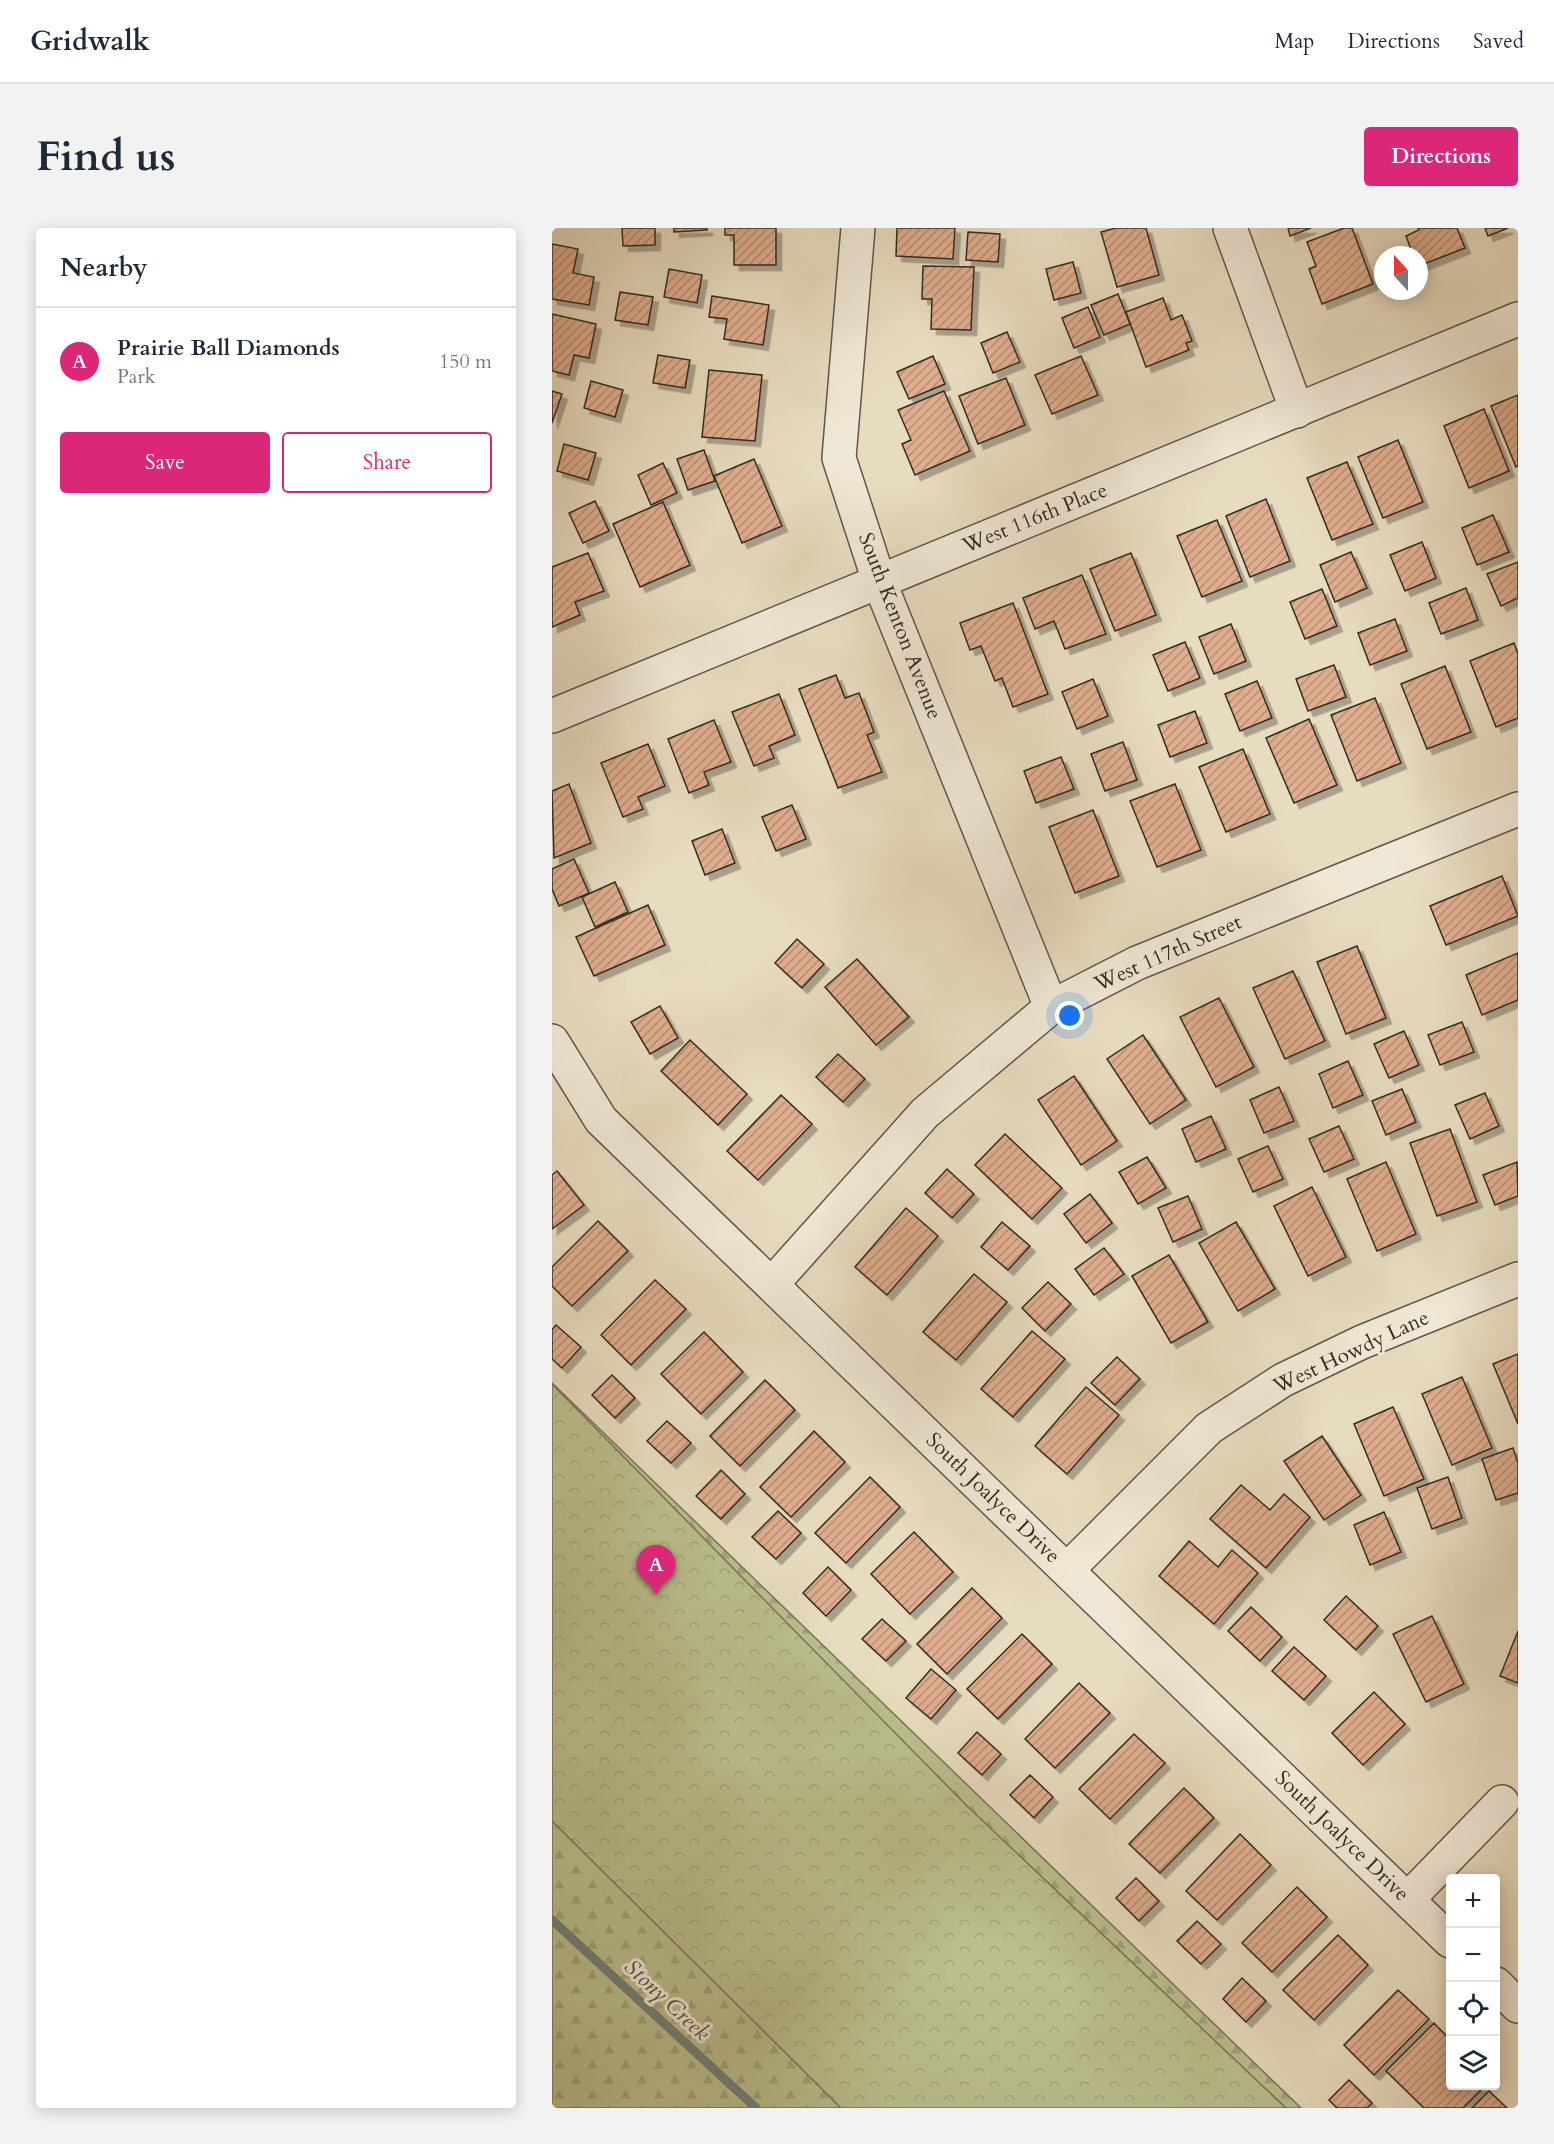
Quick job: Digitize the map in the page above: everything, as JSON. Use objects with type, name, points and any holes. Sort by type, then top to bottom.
[{"type":"street","name":"South Kenton Avenue","points":[[858,228],[839,458],[879,581],[1051,1007]]},
{"type":"street","points":[[1230,228],[1297,411]]},
{"type":"street","name":"West 116th Place","points":[[552,716],[1518,319]]},
{"type":"street","name":"West 117th Street","points":[[772,1284],[925,1113],[1051,1007],[1137,963],[1518,809]]},
{"type":"street","name":"South Joalyce Drive","points":[[552,1041],[601,1120],[1446,1937]]},
{"type":"street","name":"West Howdy Lane","points":[[1067,1570],[1209,1428],[1284,1380],[1362,1342],[1518,1279]]},
{"type":"street","points":[[1408,1899],[1502,1802]]},
{"type":"street","points":[[1500,1988],[1518,2006]]},
{"type":"green space","points":[[552,1383],[1301,2108],[552,2108]]},
{"type":"green space","points":[[552,1384],[967,1806],[1286,2108],[841,2108],[552,1821]]},
{"type":"building","points":[[622,228],[655,228],[655,245],[623,246]]},
{"type":"building","points":[[674,228],[707,228],[707,230],[674,232]]},
{"type":"building","points":[[725,228],[776,228],[776,265],[734,265],[734,235],[725,235]]},
{"type":"building","points":[[897,228],[955,228],[953,259],[896,256]]},
{"type":"building","points":[[1116,228],[1146,228],[1159,275],[1117,287],[1101,232]]},
{"type":"building","points":[[1288,228],[1311,228],[1290,236]]},
{"type":"building","points":[[1344,228],[1352,228],[1373,284],[1322,304],[1309,269],[1316,266],[1307,242]]},
{"type":"building","points":[[1418,228],[1457,228],[1465,248],[1428,262],[1428,246],[1410,246],[1406,236],[1419,230]]},
{"type":"building","points":[[1485,228],[1508,228],[1488,236]]},
{"type":"building","points":[[968,232],[1000,234],[998,262],[966,260]]},
{"type":"building","points":[[552,244],[578,249],[573,273],[594,277],[589,305],[552,299]]},
{"type":"building","points":[[1073,262],[1081,293],[1054,300],[1046,269]]},
{"type":"building","points":[[923,266],[974,267],[971,330],[931,329],[932,299],[922,299]]},
{"type":"building","points":[[669,269],[702,275],[697,303],[664,297]]},
{"type":"building","points":[[620,292],[653,297],[648,325],[615,320]]},
{"type":"building","points":[[1118,294],[1130,324],[1104,335],[1091,305]]},
{"type":"building","points":[[712,296],[769,305],[763,345],[724,339],[727,319],[709,317]]},
{"type":"building","points":[[1163,298],[1171,320],[1182,315],[1192,341],[1186,343],[1189,350],[1146,367],[1126,312]]},
{"type":"building","points":[[1088,307],[1100,337],[1074,348],[1062,318]]},
{"type":"building","points":[[552,314],[596,324],[589,358],[574,355],[569,375],[552,371]]},
{"type":"building","points":[[1007,332],[1020,362],[993,373],[981,343]]},
{"type":"building","points":[[658,355],[690,360],[685,388],[653,383]]},
{"type":"building","points":[[933,356],[945,384],[909,399],[897,372]]},
{"type":"building","points":[[1081,356],[1098,395],[1052,414],[1035,375]]},
{"type":"building","points":[[709,370],[762,375],[755,441],[702,437]]},
{"type":"building","points":[[1006,378],[1025,425],[978,444],[959,396]]},
{"type":"building","points":[[591,381],[623,390],[615,417],[584,408]]},
{"type":"building","points":[[552,391],[562,394],[552,423]]},
{"type":"building","points":[[944,391],[970,451],[915,475],[902,444],[911,440],[898,410]]},
{"type":"building","points":[[1518,395],[1518,466],[1516,467],[1491,406]]},
{"type":"building","points":[[1484,409],[1509,471],[1469,488],[1444,426]]},
{"type":"building","points":[[1398,440],[1423,502],[1383,518],[1358,457]]},
{"type":"building","points":[[564,444],[596,453],[588,480],[557,471]]},
{"type":"building","points":[[704,450],[715,481],[688,490],[677,459]]},
{"type":"building","points":[[754,459],[782,526],[742,543],[714,476]]},
{"type":"building","points":[[1347,462],[1373,524],[1332,540],[1307,478]]},
{"type":"building","points":[[663,463],[677,493],[651,505],[638,475]]},
{"type":"building","points":[[1266,499],[1290,561],[1250,577],[1226,516]]},
{"type":"building","points":[[595,501],[609,531],[583,543],[569,513]]},
{"type":"building","points":[[663,502],[690,565],[640,587],[613,524]]},
{"type":"building","points":[[1493,515],[1509,552],[1477,565],[1462,528]]},
{"type":"building","points":[[1217,520],[1242,581],[1202,597],[1177,536]]},
{"type":"building","points":[[1422,542],[1436,578],[1405,591],[1390,555]]},
{"type":"building","points":[[1351,552],[1367,588],[1335,602],[1320,565]]},
{"type":"building","points":[[588,553],[604,591],[575,602],[580,615],[552,627],[552,567]]},
{"type":"building","points":[[1131,553],[1156,615],[1115,631],[1090,569]]},
{"type":"building","points":[[1518,562],[1518,598],[1501,606],[1487,574]]},
{"type":"building","points":[[1082,575],[1106,634],[1065,649],[1054,621],[1035,629],[1023,598]]},
{"type":"building","points":[[1466,588],[1478,620],[1441,634],[1429,603]]},
{"type":"building","points":[[1322,589],[1337,626],[1305,639],[1290,602]]},
{"type":"building","points":[[1013,603],[1048,694],[1013,707],[1002,678],[995,681],[981,646],[970,650],[960,623]]},
{"type":"building","points":[[1395,619],[1407,651],[1370,665],[1358,633]]},
{"type":"building","points":[[1231,624],[1246,661],[1214,674],[1199,637]]},
{"type":"building","points":[[1185,642],[1200,678],[1168,691],[1153,655]]},
{"type":"building","points":[[1514,643],[1518,654],[1518,718],[1496,727],[1470,661]]},
{"type":"building","points":[[1334,665],[1346,697],[1308,711],[1296,679]]},
{"type":"building","points":[[1445,666],[1471,732],[1427,749],[1401,684]]},
{"type":"building","points":[[836,675],[845,698],[859,693],[874,732],[867,735],[882,772],[838,788],[799,689]]},
{"type":"building","points":[[1093,679],[1108,716],[1077,729],[1062,692]]},
{"type":"building","points":[[1257,681],[1272,718],[1240,731],[1225,694]]},
{"type":"building","points":[[779,694],[795,735],[769,746],[774,758],[754,766],[732,712]]},
{"type":"building","points":[[1375,698],[1401,763],[1357,781],[1331,715]]},
{"type":"building","points":[[1195,711],[1207,743],[1170,757],[1158,725]]},
{"type":"building","points":[[1309,719],[1337,785],[1294,803],[1266,738]]},
{"type":"building","points":[[714,720],[731,762],[704,772],[709,785],[689,793],[668,739]]},
{"type":"building","points":[[1123,742],[1137,780],[1105,791],[1091,754]]},
{"type":"building","points":[[648,744],[665,786],[638,797],[643,809],[623,817],[601,763]]},
{"type":"building","points":[[1243,749],[1270,814],[1226,832],[1199,767]]},
{"type":"building","points":[[1061,757],[1074,789],[1036,803],[1024,771]]},
{"type":"building","points":[[569,784],[591,843],[554,858],[552,791]]},
{"type":"building","points":[[1175,784],[1201,850],[1157,867],[1130,801]]},
{"type":"building","points":[[792,805],[806,839],[776,851],[762,817]]},
{"type":"building","points":[[1093,810],[1119,876],[1075,893],[1049,827]]},
{"type":"building","points":[[722,829],[735,863],[705,875],[692,841]]},
{"type":"building","points":[[574,859],[589,893],[559,906],[552,889],[552,869]]},
{"type":"building","points":[[1502,876],[1518,916],[1446,945],[1430,906]]},
{"type":"building","points":[[615,882],[628,912],[595,927],[582,897]]},
{"type":"building","points":[[648,905],[665,945],[594,976],[576,937]]},
{"type":"building","points":[[797,939],[824,964],[802,988],[775,963]]},
{"type":"building","points":[[1357,946],[1386,1018],[1346,1034],[1317,962]]},
{"type":"building","points":[[1518,953],[1518,1000],[1482,1015],[1466,975]]},
{"type":"building","points":[[857,959],[909,1017],[876,1045],[825,987]]},
{"type":"building","points":[[1293,971],[1325,1041],[1285,1059],[1253,988]]},
{"type":"building","points":[[1219,998],[1254,1067],[1216,1087],[1180,1017]]},
{"type":"building","points":[[660,1006],[678,1038],[650,1054],[631,1022]]},
{"type":"building","points":[[1462,1022],[1474,1052],[1440,1065],[1428,1035]]},
{"type":"building","points":[[1404,1031],[1419,1065],[1389,1078],[1374,1044]]},
{"type":"building","points":[[1143,1035],[1186,1100],[1150,1124],[1107,1059]]},
{"type":"building","points":[[690,1040],[747,1094],[718,1125],[661,1071]]},
{"type":"building","points":[[838,1054],[865,1079],[843,1102],[816,1077]]},
{"type":"building","points":[[1348,1061],[1363,1095],[1333,1108],[1319,1074]]},
{"type":"building","points":[[1074,1076],[1117,1141],[1081,1165],[1038,1100]]},
{"type":"building","points":[[1279,1087],[1294,1121],[1264,1133],[1250,1100]]},
{"type":"building","points":[[1402,1089],[1416,1122],[1386,1135],[1372,1101]]},
{"type":"building","points":[[1485,1093],[1499,1126],[1470,1139],[1455,1105]]},
{"type":"building","points":[[781,1095],[812,1124],[758,1180],[727,1151]]},
{"type":"building","points":[[1211,1116],[1226,1149],[1196,1162],[1182,1129]]},
{"type":"building","points":[[1339,1126],[1354,1159],[1324,1172],[1309,1139]]},
{"type":"building","points":[[1450,1129],[1477,1202],[1437,1216],[1410,1143]]},
{"type":"building","points":[[1005,1134],[1062,1188],[1032,1219],[975,1165]]},
{"type":"building","points":[[1268,1146],[1283,1179],[1253,1192],[1238,1159]]},
{"type":"building","points":[[1147,1157],[1166,1188],[1138,1204],[1119,1172]]},
{"type":"building","points":[[1386,1162],[1416,1234],[1377,1251],[1347,1179]]},
{"type":"building","points":[[1517,1162],[1518,1196],[1495,1205],[1483,1175]]},
{"type":"building","points":[[947,1169],[974,1194],[952,1218],[925,1193]]},
{"type":"building","points":[[557,1171],[584,1205],[552,1229],[552,1175]]},
{"type":"building","points":[[1312,1187],[1346,1257],[1308,1276],[1274,1206]]},
{"type":"building","points":[[1090,1194],[1112,1223],[1086,1243],[1064,1214]]},
{"type":"building","points":[[1188,1196],[1202,1229],[1173,1242],[1158,1208]]},
{"type":"building","points":[[906,1208],[938,1236],[887,1295],[855,1267]]},
{"type":"building","points":[[598,1221],[628,1251],[572,1306],[552,1286],[552,1267]]},
{"type":"building","points":[[1002,1222],[1030,1246],[1008,1270],[981,1247]]},
{"type":"building","points":[[1236,1222],[1275,1289],[1238,1311],[1199,1243]]},
{"type":"building","points":[[1104,1248],[1124,1274],[1094,1295],[1075,1269]]},
{"type":"building","points":[[1169,1255],[1208,1322],[1171,1343],[1132,1276]]},
{"type":"building","points":[[974,1274],[1007,1302],[956,1360],[923,1332]]},
{"type":"building","points":[[655,1280],[686,1309],[631,1365],[601,1335]]},
{"type":"building","points":[[1048,1282],[1071,1304],[1045,1331],[1022,1308]]},
{"type":"building","points":[[556,1325],[581,1347],[562,1368],[552,1359],[552,1330]]},
{"type":"building","points":[[1032,1331],[1065,1359],[1013,1417],[981,1389]]},
{"type":"building","points":[[704,1332],[743,1372],[701,1414],[661,1374]]},
{"type":"building","points":[[1518,1354],[1518,1424],[1493,1364]]},
{"type":"building","points":[[1117,1357],[1140,1379],[1115,1405],[1091,1383]]},
{"type":"building","points":[[612,1375],[635,1398],[615,1418],[592,1395]]},
{"type":"building","points":[[1462,1377],[1492,1448],[1452,1465],[1422,1394]]},
{"type":"building","points":[[765,1380],[795,1410],[740,1466],[710,1436]]},
{"type":"building","points":[[1086,1387],[1119,1415],[1067,1474],[1035,1446]]},
{"type":"building","points":[[1393,1407],[1424,1479],[1384,1496],[1354,1424]]},
{"type":"building","points":[[667,1421],[691,1443],[671,1463],[647,1441]]},
{"type":"building","points":[[814,1431],[845,1462],[791,1517],[760,1487]]},
{"type":"building","points":[[1322,1436],[1361,1495],[1324,1520],[1284,1461]]},
{"type":"building","points":[[1513,1448],[1518,1463],[1518,1493],[1496,1500],[1482,1459]]},
{"type":"building","points":[[721,1470],[745,1494],[721,1519],[696,1496]]},
{"type":"building","points":[[870,1477],[900,1507],[846,1563],[815,1533]]},
{"type":"building","points":[[1448,1477],[1462,1518],[1432,1529],[1417,1488]]},
{"type":"building","points":[[1241,1485],[1270,1510],[1284,1494],[1310,1517],[1266,1568],[1210,1519]]},
{"type":"building","points":[[778,1511],[801,1533],[776,1559],[752,1537]]},
{"type":"building","points":[[1384,1512],[1401,1552],[1370,1565],[1354,1525]]},
{"type":"building","points":[[914,1532],[953,1572],[910,1614],[871,1574]]},
{"type":"building","points":[[1189,1541],[1218,1567],[1232,1550],[1258,1573],[1214,1624],[1159,1576]]},
{"type":"building","points":[[828,1567],[851,1590],[826,1616],[803,1593]]},
{"type":"building","points":[[972,1588],[1002,1618],[947,1674],[917,1644]]},
{"type":"building","points":[[1346,1596],[1378,1626],[1356,1650],[1324,1620]]},
{"type":"building","points":[[1251,1607],[1282,1637],[1260,1661],[1228,1631]]},
{"type":"building","points":[[1432,1616],[1464,1684],[1426,1702],[1393,1634]]},
{"type":"building","points":[[882,1619],[906,1641],[886,1661],[862,1639]]},
{"type":"building","points":[[1518,1631],[1518,1683],[1500,1676]]},
{"type":"building","points":[[1022,1634],[1052,1664],[998,1719],[967,1689]]},
{"type":"building","points":[[1294,1647],[1326,1676],[1304,1700],[1272,1671]]},
{"type":"building","points":[[931,1669],[956,1690],[931,1719],[906,1698]]},
{"type":"building","points":[[1079,1683],[1110,1713],[1055,1768],[1025,1739]]},
{"type":"building","points":[[1374,1692],[1405,1724],[1363,1765],[1332,1733]]},
{"type":"building","points":[[977,1732],[1001,1754],[982,1775],[958,1753]]},
{"type":"building","points":[[1134,1734],[1165,1763],[1110,1819],[1079,1789]]},
{"type":"building","points":[[1030,1775],[1053,1797],[1034,1818],[1010,1795]]},
{"type":"building","points":[[1184,1788],[1214,1818],[1160,1873],[1129,1844]]},
{"type":"building","points":[[1240,1834],[1271,1865],[1217,1920],[1186,1891]]},
{"type":"building","points":[[1136,1878],[1159,1901],[1139,1921],[1116,1898]]},
{"type":"building","points":[[1297,1887],[1327,1917],[1272,1972],[1242,1943]]},
{"type":"building","points":[[1197,1921],[1221,1944],[1201,1964],[1177,1941]]},
{"type":"building","points":[[1338,1935],[1368,1965],[1314,2020],[1283,1990]]},
{"type":"building","points":[[1242,1978],[1266,2001],[1246,2022],[1223,1999]]},
{"type":"building","points":[[1398,1990],[1429,2019],[1374,2075],[1344,2045]]},
{"type":"building","points":[[1434,2023],[1446,2036],[1446,2090],[1481,2090],[1463,2108],[1424,2108],[1386,2071]]},
{"type":"building","points":[[1349,2080],[1372,2103],[1367,2108],[1337,2108],[1329,2100]]},
{"type":"building","points":[[1489,2091],[1507,2108],[1472,2108]]},
{"type":"waterway","name":"Stony Creek","points":[[552,1920],[756,2108]]},
{"type":"place","name":"Prairie Ball Diamonds","points":[[656,1595]]}]
